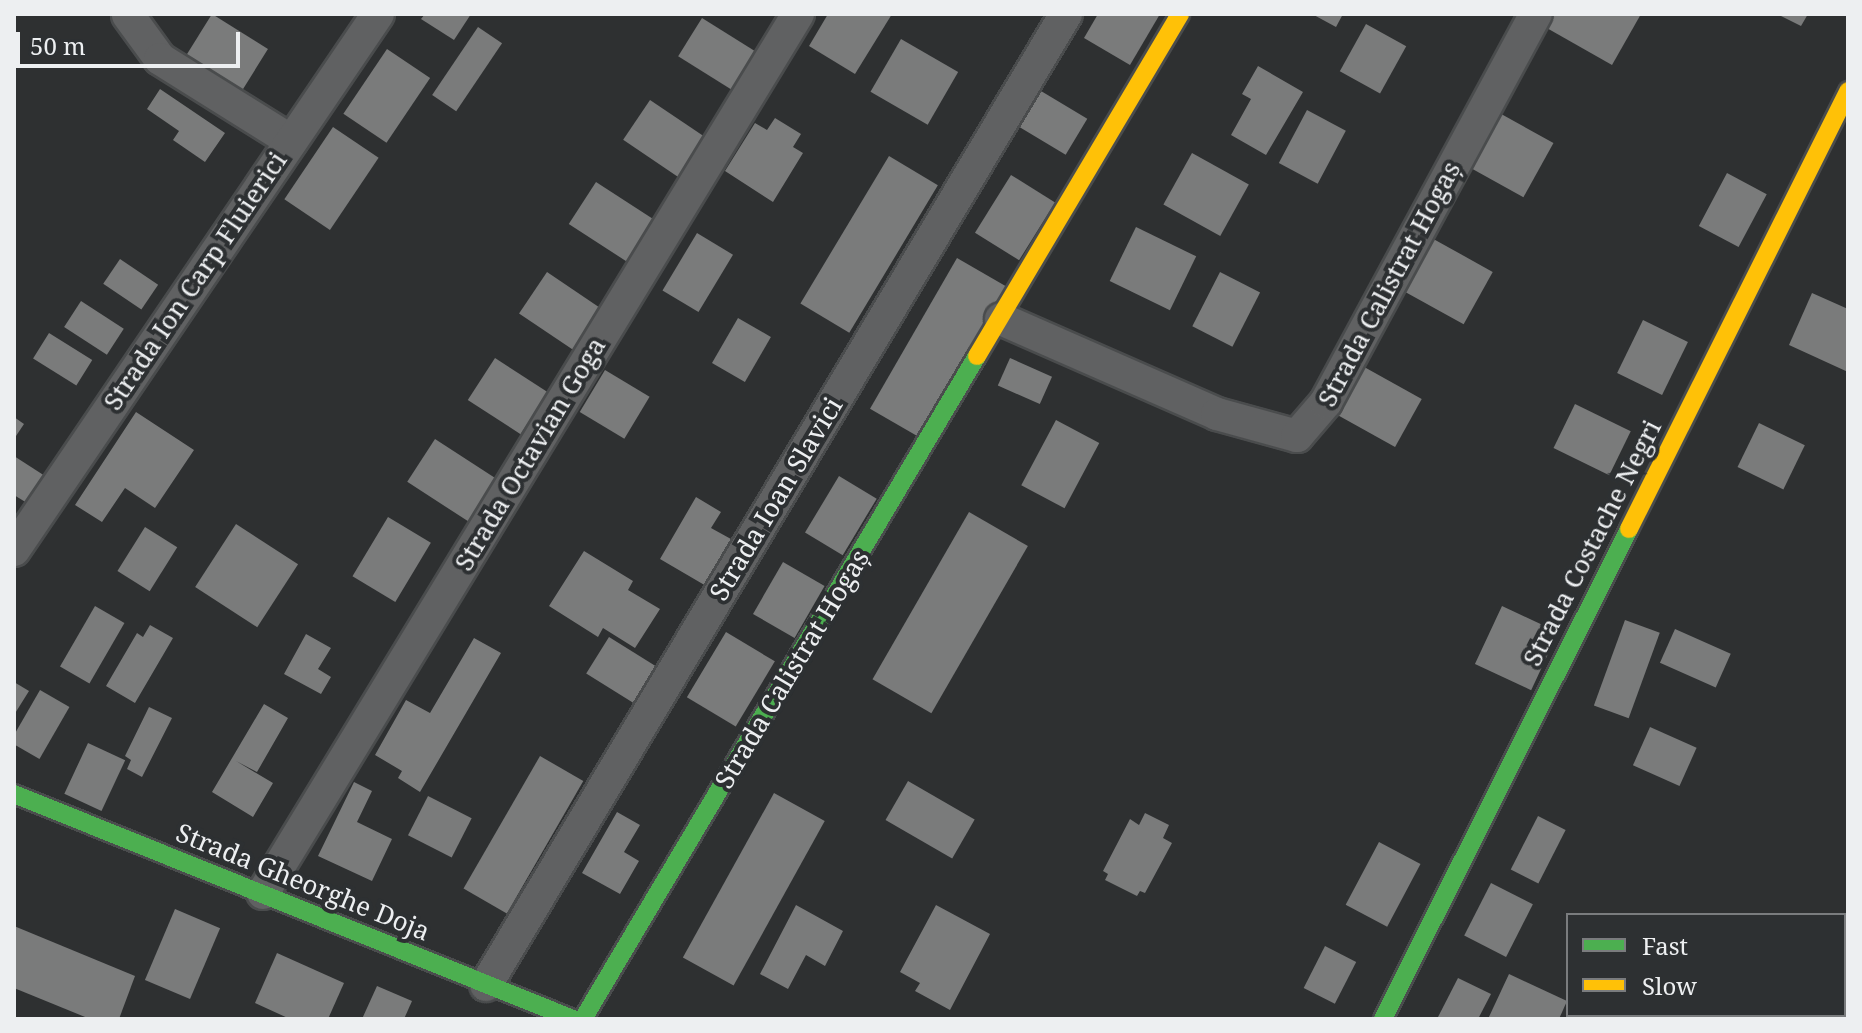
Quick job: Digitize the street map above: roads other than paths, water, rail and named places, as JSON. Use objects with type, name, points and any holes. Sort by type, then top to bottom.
[{"type":"street","name":"Strada Ion Carp Fluierici","points":[[14,550],[378,14]]},
{"type":"street","name":"Strada Octavian Goga","points":[[263,893],[798,14]]},
{"type":"street","name":"Strada Ioan Slavici","points":[[486,985],[1066,14]]},
{"type":"street","name":"Strada Calistrat Hogaș","points":[[583,1019],[1180,14]]},
{"type":"street","name":"Strada Calistrat Hogaș","points":[[1001,319],[1217,414],[1297,436],[1326,402],[1536,14]]},
{"type":"street","points":[[128,15],[160,59],[291,141]]},
{"type":"street","name":"Strada Costache Negri","points":[[1383,1019],[1848,91]]},
{"type":"street","name":"Strada Gheorghe Doja","points":[[14,794],[573,1019]]}]
